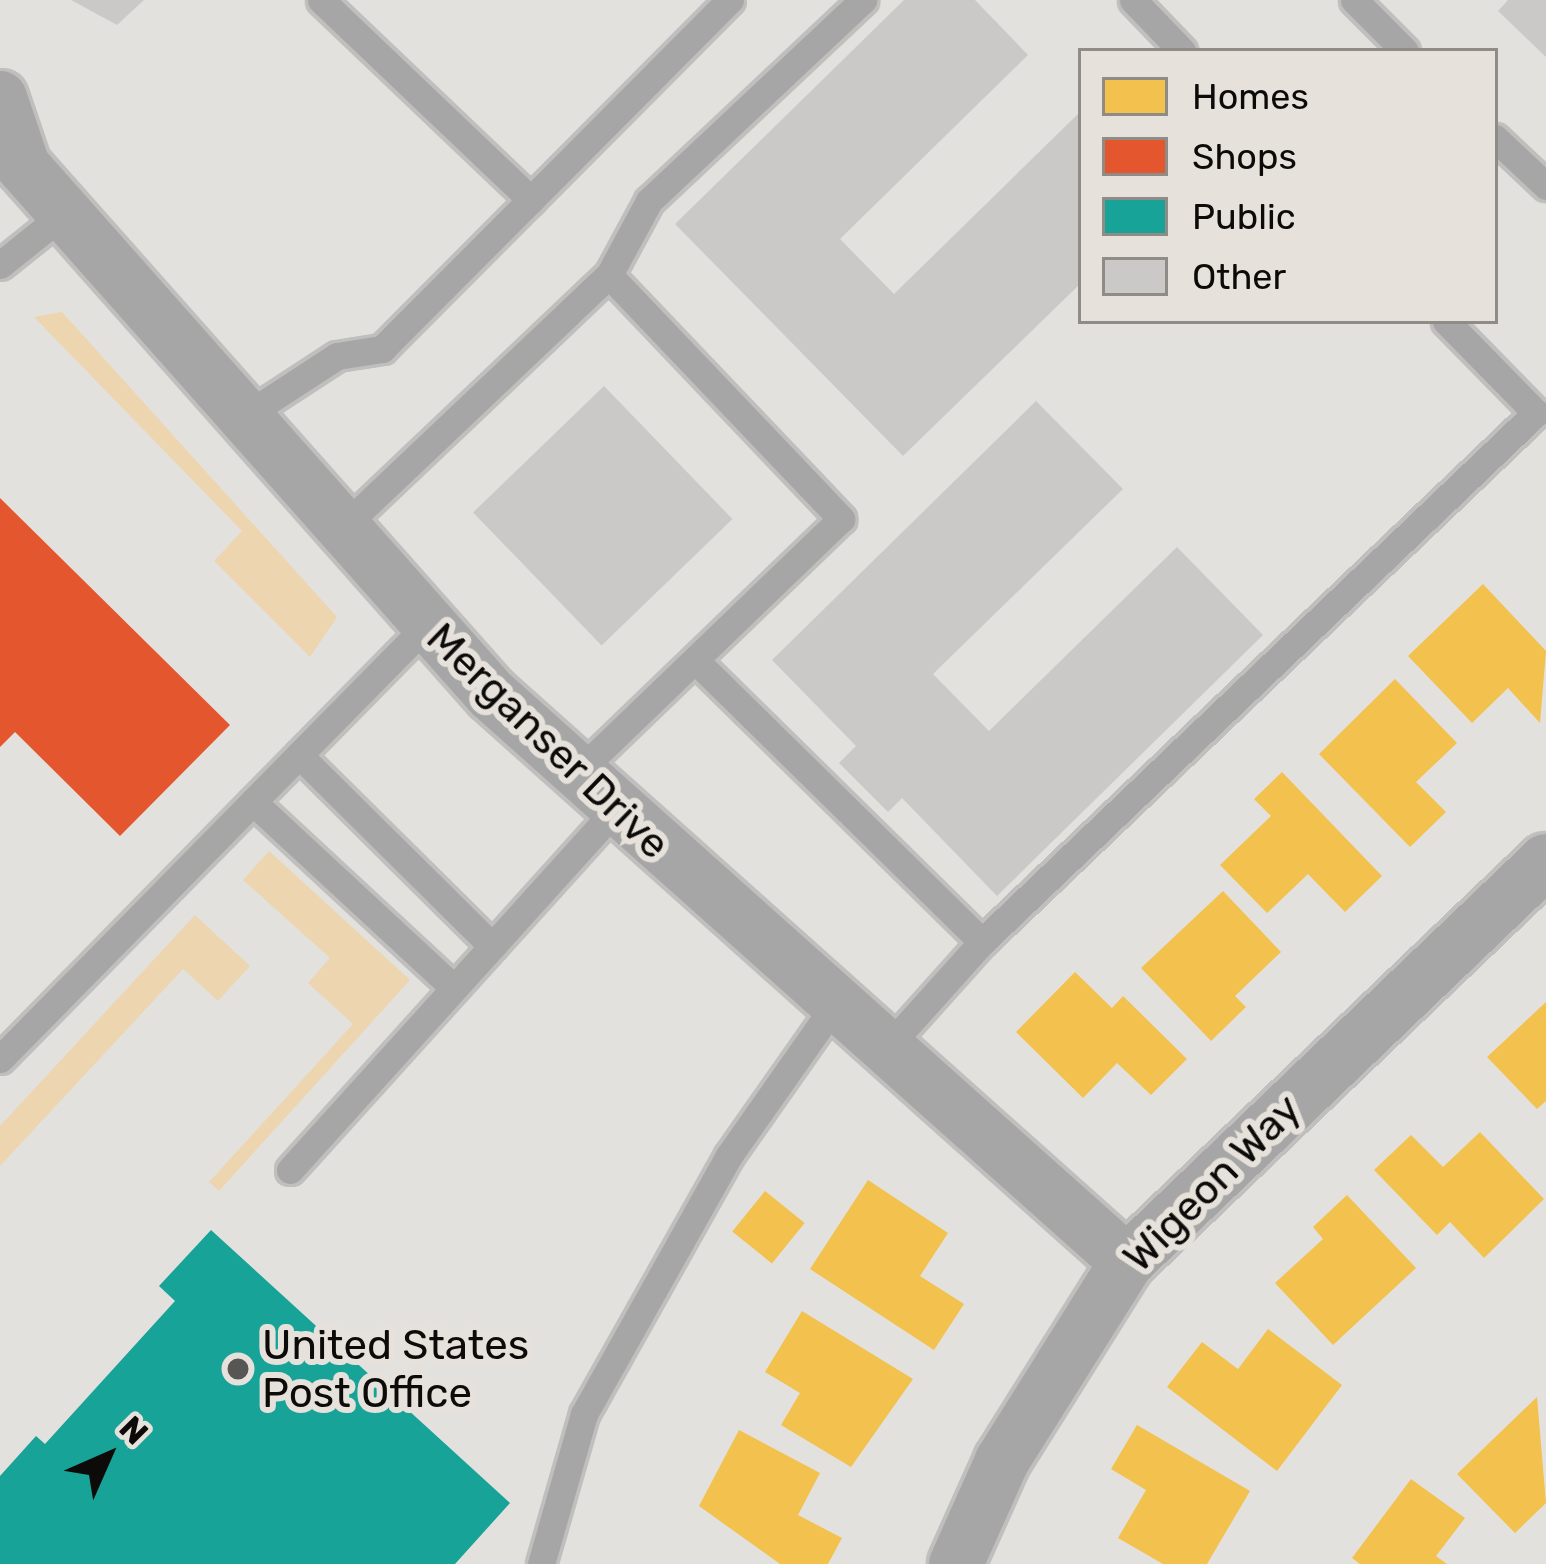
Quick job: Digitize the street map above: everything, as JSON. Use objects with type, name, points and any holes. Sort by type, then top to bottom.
[{"type":"street","name":"Merganser Drive","points":[[0,98],[12,161],[245,416],[425,627],[597,791],[1127,1262]]},
{"type":"street","name":"Wigeon Way","points":[[956,1564],[1002,1462],[1127,1262],[1546,861]]},
{"type":"lane","points":[[321,0],[531,200]]},
{"type":"lane","points":[[245,416],[337,356],[382,349],[730,0]]},
{"type":"lane","points":[[341,529],[609,275],[649,201],[863,0]]},
{"type":"lane","points":[[1132,0],[1179,48]]},
{"type":"lane","points":[[1354,0],[1403,48]]},
{"type":"lane","points":[[1498,141],[1546,186]]},
{"type":"lane","points":[[0,265],[64,213]]},
{"type":"lane","points":[[290,1170],[492,946],[597,791],[695,660],[841,519],[609,275]]},
{"type":"lane","points":[[885,1050],[982,942],[1536,413],[1449,324]]},
{"type":"lane","points":[[0,1059],[425,627]]},
{"type":"lane","points":[[695,660],[982,942]]},
{"type":"lane","points":[[298,755],[492,946]]},
{"type":"lane","points":[[253,802],[454,988]]},
{"type":"lane","points":[[541,1564],[584,1414],[728,1157],[835,1005]]},
{"type":"shaded area","points":[[62,312],[337,617],[310,657],[214,561],[242,531],[34,317]]},
{"type":"shaded area","points":[[269,851],[410,980],[219,1191],[209,1182],[353,1024],[308,983],[330,958],[243,880]]},
{"type":"shaded area","points":[[195,915],[250,966],[218,1001],[183,969],[0,1166],[0,1126]]},
{"type":"building: Homes","points":[[1483,584],[1546,651],[1540,723],[1508,688],[1472,723],[1408,656]]},
{"type":"building: Homes","points":[[1395,679],[1457,743],[1416,782],[1446,812],[1410,847],[1319,754]]},
{"type":"building: Homes","points":[[1282,772],[1382,876],[1345,912],[1308,874],[1267,913],[1220,865],[1271,816],[1254,799]]},
{"type":"building: Homes","points":[[1223,891],[1281,952],[1235,996],[1246,1007],[1211,1041],[1141,968]]},
{"type":"building: Homes","points":[[1075,972],[1112,1008],[1123,996],[1187,1059],[1151,1095],[1117,1063],[1083,1098],[1016,1032]]},
{"type":"building: Homes","points":[[1546,1002],[1546,1101],[1537,1109],[1487,1057]]},
{"type":"building: Homes","points":[[1480,1132],[1544,1199],[1484,1258],[1450,1222],[1437,1235],[1374,1170],[1411,1135],[1443,1167]]},
{"type":"building: Homes","points":[[868,1180],[948,1233],[920,1276],[964,1304],[934,1350],[810,1269]]},
{"type":"building: Homes","points":[[765,1191],[805,1223],[772,1264],[732,1231]]},
{"type":"building: Homes","points":[[1347,1195],[1416,1268],[1333,1345],[1275,1283],[1323,1239],[1313,1227]]},
{"type":"building: Homes","points":[[802,1311],[913,1379],[851,1467],[781,1425],[800,1393],[765,1372]]},
{"type":"building: Homes","points":[[1268,1329],[1342,1385],[1277,1471],[1167,1387],[1202,1342],[1238,1369]]},
{"type":"building: Homes","points":[[1537,1397],[1546,1503],[1515,1533],[1457,1474]]},
{"type":"building: Homes","points":[[1137,1425],[1250,1491],[1207,1564],[1163,1564],[1118,1538],[1146,1490],[1111,1469]]},
{"type":"building: Homes","points":[[739,1430],[820,1473],[798,1515],[842,1538],[828,1564],[780,1564],[699,1506]]},
{"type":"building: Homes","points":[[1411,1479],[1465,1518],[1436,1556],[1447,1564],[1360,1564],[1352,1558]]},
{"type":"building: Shops","points":[[0,498],[230,725],[120,836],[15,732],[0,747]]},
{"type":"building: Public","name":"United States Post Office","points":[[211,1230],[510,1503],[455,1564],[0,1564],[0,1476],[36,1436],[45,1444],[175,1301],[159,1286]]},
{"type":"building: Other","points":[[71,0],[144,0],[117,25]]},
{"type":"building: Other","points":[[904,0],[975,0],[1028,55],[840,239],[894,294],[1078,114],[1078,286],[903,456],[675,224]]},
{"type":"building: Other","points":[[1508,0],[1546,0],[1546,57],[1498,11]]},
{"type":"building: Other","points":[[604,386],[733,519],[602,646],[473,512]]},
{"type":"building: Other","points":[[1036,401],[1123,489],[933,674],[989,731],[1177,547],[1263,635],[997,896],[902,798],[888,812],[839,763],[856,746],[772,660]]},
{"type":"place","name":"United States Post Office","points":[[238,1369]]}]
